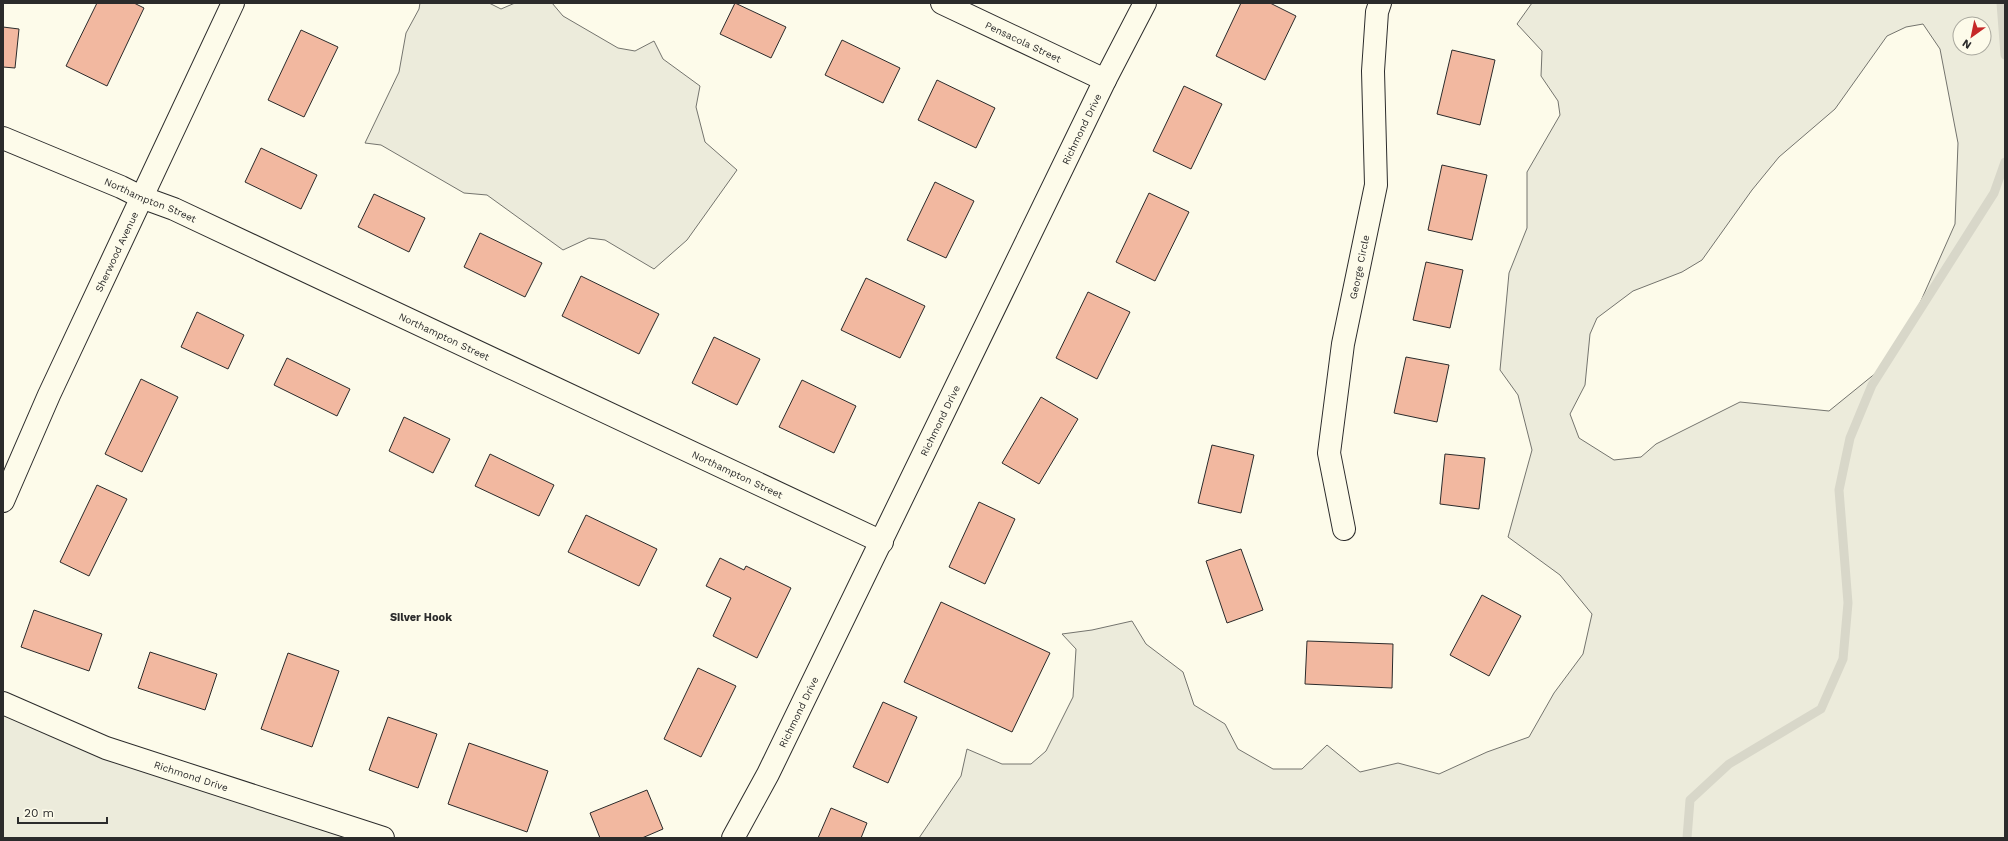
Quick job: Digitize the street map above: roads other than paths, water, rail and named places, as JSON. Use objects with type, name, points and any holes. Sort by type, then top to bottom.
[{"type":"street","name":"Sherwood Avenue","points":[[3,501],[49,395],[233,3]]},
{"type":"street","name":"Pensacola Street","points":[[942,3],[1105,80]]},
{"type":"street","name":"Richmond Drive","points":[[733,838],[768,774],[882,542],[1105,80],[1145,3]]},
{"type":"street","name":"George Circle","points":[[1344,529],[1329,453],[1343,344],[1376,185],[1372,71],[1377,12],[1380,3]]},
{"type":"street","name":"Northampton Street","points":[[3,138],[121,187],[141,197],[188,215],[882,542]]},
{"type":"street","name":"Richmond Drive","points":[[3,703],[106,748],[383,838]]},
{"type":"waterway","points":[[2001,3],[2005,55]]},
{"type":"waterway","points":[[1687,838],[1690,800],[1729,764],[1821,709],[1843,659],[1848,603],[1839,490],[1850,438],[1872,385],[1994,193],[2005,162]]},
{"type":"district","name":"Silver Hook","points":[[421,617]]}]
